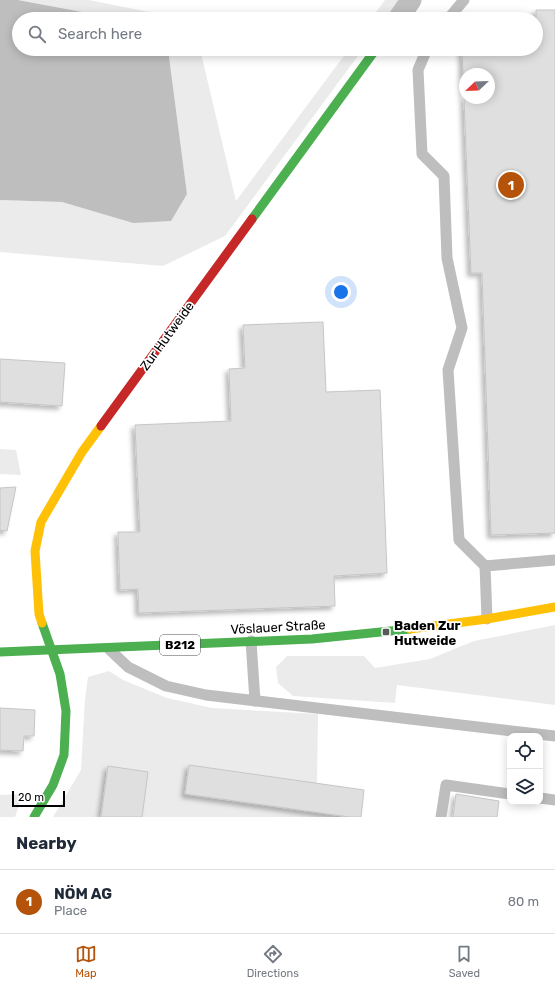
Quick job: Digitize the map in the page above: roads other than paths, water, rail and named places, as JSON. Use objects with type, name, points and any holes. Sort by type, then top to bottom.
[{"type":"street","points":[[403,12],[411,0]]},
{"type":"street","name":"Zur Hutweide","points":[[34,817],[53,785],[64,755],[66,711],[60,674],[39,614],[35,551],[41,522],[82,452],[371,56]]},
{"type":"street","name":"Vöslauer Straße","points":[[0,652],[312,639],[386,632],[487,619],[555,607]]},
{"type":"lane","points":[[454,12],[464,0]]},
{"type":"lane","points":[[424,56],[418,70],[422,154],[444,176],[448,258],[462,328],[448,370],[459,540],[485,566],[487,619]]},
{"type":"lane","points":[[485,566],[555,560]]},
{"type":"lane","points":[[251,641],[255,701]]},
{"type":"lane","points":[[108,648],[128,667],[166,686],[206,694],[555,736]]},
{"type":"lane","points":[[441,817],[446,785],[507,794]]},
{"type":"lane","points":[[543,798],[555,800]]},
{"type":"place","name":"NÖM AG","points":[[511,185]]},
{"type":"place","name":"Baden Zur Hutweide","points":[[386,632]]}]
